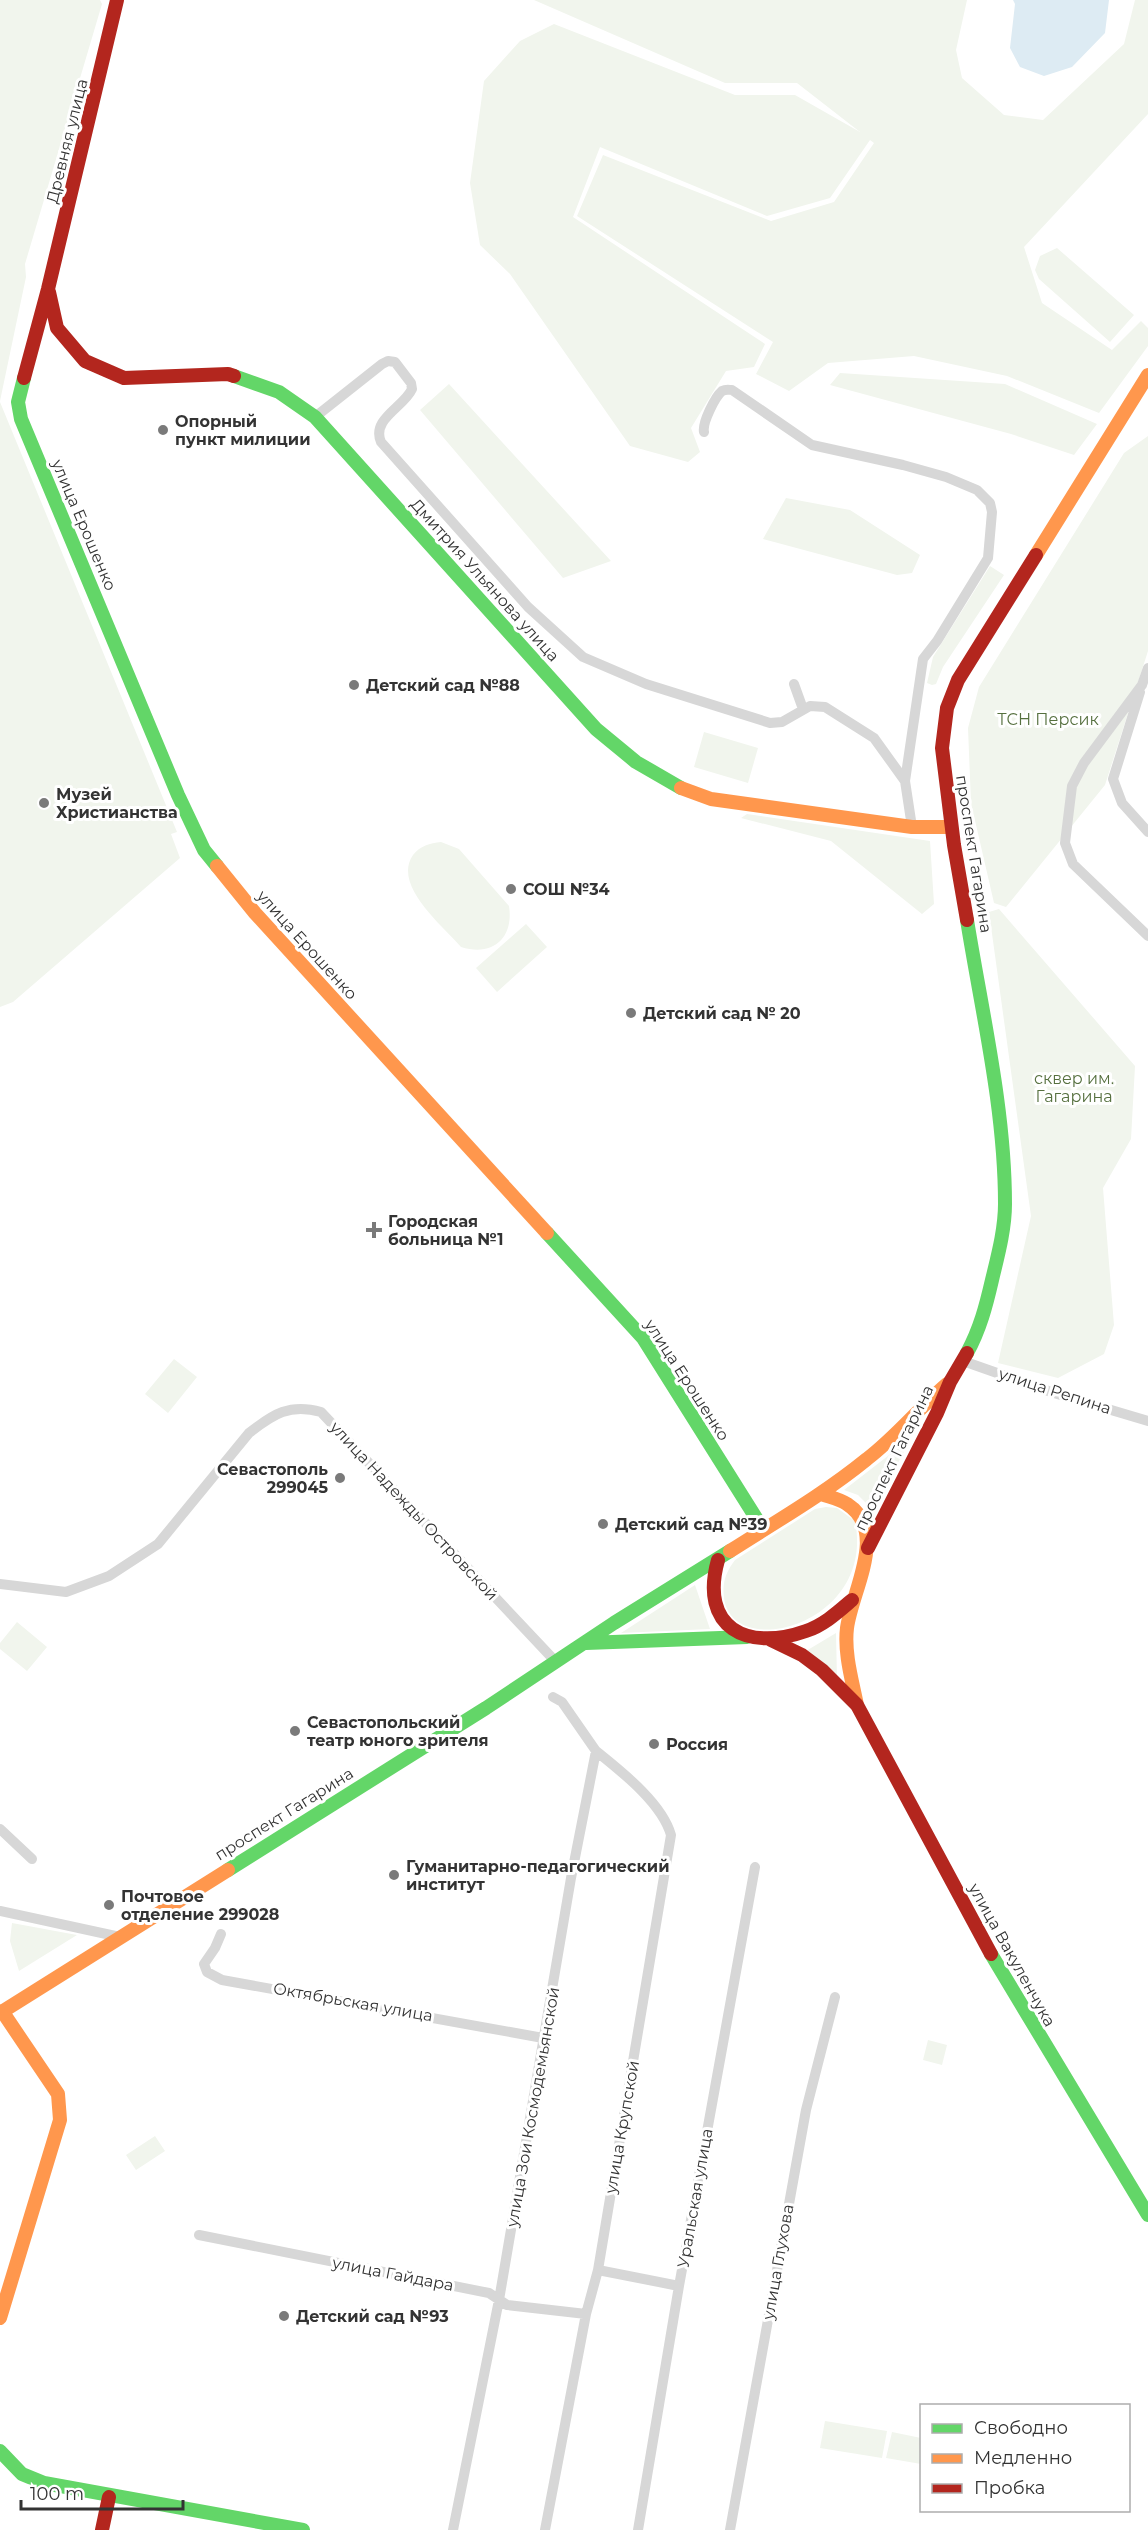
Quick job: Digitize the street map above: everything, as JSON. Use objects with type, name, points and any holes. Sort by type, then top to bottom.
[{"type":"main road","name":"Древняя улица","points":[[48,289],[117,0]]},
{"type":"main road","name":"Дмитрия Ульянова улица","points":[[48,289],[57,328],[85,361],[124,378],[228,374],[279,392],[315,417],[596,729],[621,751],[661,780],[711,799],[912,826],[951,827]]},
{"type":"main road","name":"улица Ерошенко","points":[[48,289],[19,393],[19,411],[178,795],[204,850],[286,947],[643,1338],[764,1529]]},
{"type":"main road","name":"проспект Гагарина","points":[[868,1548],[937,1413],[950,1382],[977,1335],[985,1312],[1000,1247],[1005,1204],[1000,1120],[951,827],[942,748],[947,708],[958,680],[1148,375]]},
{"type":"main road","name":"проспект Гагарина","points":[[821,1494],[869,1458],[919,1408],[950,1382]]},
{"type":"main road","points":[[585,1643],[750,1637],[771,1640],[808,1631],[831,1618],[852,1600],[868,1548],[867,1527],[857,1510],[841,1498],[821,1494],[718,1560],[712,1580],[714,1605],[727,1625],[750,1637]]},
{"type":"main road","name":"проспект Гагарина","points":[[1,2012],[556,1662],[614,1623],[718,1560]]},
{"type":"main road","name":"улица Вакуленчука","points":[[852,1600],[847,1629],[847,1653],[857,1705]]},
{"type":"main road","name":"улица Вакуленчука","points":[[771,1640],[809,1660],[857,1705],[1010,1988],[1148,2215]]},
{"type":"main road","points":[[0,2318],[60,2120],[58,2094],[1,2012]]},
{"type":"main road","points":[[0,2451],[22,2474],[44,2483],[109,2497],[303,2530]]},
{"type":"main road","points":[[102,2530],[109,2497]]},
{"type":"street","points":[[315,417],[382,364],[388,361],[395,362],[411,383],[412,389],[382,423],[379,433],[381,442],[528,607],[584,657],[646,684],[770,723],[782,722],[810,706],[825,707],[874,738],[906,781]]},
{"type":"street","points":[[704,432],[704,422],[720,393],[729,389],[812,445],[946,477],[984,495],[992,512],[988,558],[937,641],[923,659],[906,781],[912,826]]},
{"type":"street","points":[[1148,668],[1113,779],[1122,803],[1148,832]]},
{"type":"street","points":[[794,684],[803,709]]},
{"type":"street","points":[[1142,685],[1084,763],[1072,786],[1065,843],[1073,864],[1148,936]]},
{"type":"street","name":"улица Репина","points":[[963,1361],[1058,1394],[1148,1420]]},
{"type":"street","name":"улица Надежды Островской","points":[[0,1584],[66,1592],[109,1576],[158,1544],[249,1433],[263,1422],[288,1409],[307,1408],[321,1412],[556,1662]]},
{"type":"street","points":[[553,1697],[562,1702],[596,1751]]},
{"type":"street","name":"улица Зои Космодемьянской","points":[[453,2530],[499,2300],[543,2038],[596,1751]]},
{"type":"street","name":"улица Крупской","points":[[545,2530],[586,2314],[598,2270],[671,1835],[668,1824],[630,1778],[596,1751]]},
{"type":"street","points":[[0,1829],[32,1859]]},
{"type":"street","name":"Уральская улица","points":[[638,2530],[679,2286],[755,1867]]},
{"type":"street","points":[[0,1911],[120,1937]]},
{"type":"street","name":"Октябрьская улица","points":[[221,1934],[204,1964],[207,1972],[222,1980],[543,2038]]},
{"type":"street","name":"улица Глухова","points":[[730,2530],[806,2110],[835,1997]]},
{"type":"street","name":"улица Гайдара","points":[[199,2235],[489,2293],[507,2305],[586,2314]]},
{"type":"street","points":[[598,2270],[679,2286]]},
{"type":"green space","points":[[0,0],[100,0],[102,4],[25,264],[26,277],[0,401]]},
{"type":"green space","points":[[534,0],[967,0],[956,50],[962,78],[1004,115],[1043,120],[1124,44],[1135,0],[1148,0],[1148,114],[1024,247],[1042,303],[1112,350],[1141,321],[1148,328],[1148,346],[1099,413],[1007,376],[914,356],[828,363],[789,391],[756,374],[773,342],[577,216],[603,155],[771,221],[834,202],[874,143],[870,140],[830,198],[767,216],[600,147],[573,217],[765,344],[754,367],[726,371],[691,428],[700,452],[688,462],[630,446],[510,274],[480,245],[470,183],[484,81],[520,41],[554,24],[735,95],[795,95],[860,132],[797,83],[725,83]]},
{"type":"green space","points":[[1057,248],[1134,315],[1110,342],[1039,279],[1035,270],[1040,256]]},
{"type":"green space","points":[[840,373],[1005,384],[1097,424],[1074,455],[1011,434],[830,385]]},
{"type":"green space","points":[[449,384],[611,561],[563,578],[420,410]]},
{"type":"green space","points":[[0,402],[177,832],[171,834],[180,858],[13,1002],[0,1007]]},
{"type":"green space","name":"ТСН Персик","points":[[1148,436],[1148,651],[1105,785],[1006,907],[994,903],[971,803],[968,728],[979,687],[1124,453]]},
{"type":"green space","points":[[786,498],[850,510],[920,555],[912,573],[897,575],[763,539]]},
{"type":"green space","points":[[990,566],[1004,575],[943,667],[936,684],[927,683],[933,657]]},
{"type":"green space","points":[[704,732],[758,748],[748,783],[694,767]]},
{"type":"green space","points":[[747,814],[930,841],[934,904],[922,914],[831,841],[741,818]]},
{"type":"green space","points":[[441,842],[459,849],[509,906],[508,927],[504,936],[492,947],[472,949],[461,947],[432,917],[414,892],[409,879],[408,867],[413,855],[425,846]]},
{"type":"green space","name":"сквер им. Гагарина","points":[[999,909],[1135,1066],[1131,1139],[1103,1188],[1114,1325],[1104,1354],[1058,1378],[998,1363],[1031,1216],[989,912]]},
{"type":"green space","points":[[526,924],[547,947],[497,992],[476,968]]},
{"type":"green space","points":[[174,1359],[197,1377],[168,1413],[145,1394]]},
{"type":"green space","points":[[902,1445],[907,1446],[873,1510],[858,1495],[844,1490]]},
{"type":"green space","points":[[837,1508],[855,1521],[856,1557],[845,1586],[825,1608],[800,1622],[775,1629],[751,1628],[733,1617],[724,1598],[724,1582],[735,1560],[815,1509]]},
{"type":"green space","points":[[695,1585],[710,1629],[621,1633]]},
{"type":"green space","points":[[17,1622],[47,1647],[27,1671],[0,1649],[0,1643]]},
{"type":"green space","points":[[836,1633],[837,1679],[806,1651]]},
{"type":"green space","points":[[12,1923],[77,1935],[19,1971],[10,1941]]},
{"type":"green space","points":[[928,2040],[947,2045],[942,2065],[923,2060]]},
{"type":"green space","points":[[155,2136],[165,2151],[136,2170],[126,2155]]},
{"type":"green space","points":[[825,2421],[887,2431],[882,2458],[820,2448]]},
{"type":"green space","points":[[892,2432],[920,2438],[920,2464],[886,2458]]},
{"type":"shaded area","points":[[1013,0],[1109,0],[1105,33],[1072,67],[1044,76],[1020,67],[1010,48],[1015,4]]},
{"type":"traffic: fast","points":[[234,376],[279,392],[315,417],[596,729],[636,762],[681,788]]},
{"type":"traffic: fast","points":[[24,378],[18,402],[21,419],[178,795],[204,850],[217,866]]},
{"type":"traffic: fast","points":[[967,920],[997,1097],[1005,1204],[1001,1242],[987,1299],[979,1326],[967,1353]]},
{"type":"traffic: fast","points":[[547,1233],[643,1338],[763,1529]]},
{"type":"traffic: fast","points":[[228,1870],[730,1551]]},
{"type":"traffic: fast","points":[[586,1643],[747,1637]]},
{"type":"traffic: fast","points":[[991,1954],[1148,2215]]},
{"type":"traffic: fast","points":[[0,2451],[22,2474],[44,2483],[303,2530]]},
{"type":"traffic: slow","points":[[1036,555],[1148,375]]},
{"type":"traffic: slow","points":[[681,788],[711,799],[912,827],[951,827]]},
{"type":"traffic: slow","points":[[217,866],[255,913],[547,1233]]},
{"type":"traffic: slow","points":[[730,1551],[851,1472],[888,1441],[947,1384]]},
{"type":"traffic: slow","points":[[821,1494],[847,1504],[859,1516],[865,1529],[867,1545],[865,1562],[850,1613],[846,1637],[857,1705]]},
{"type":"traffic: slow","points":[[0,2013],[228,1870]]},
{"type":"traffic: slow","points":[[0,2318],[60,2120],[58,2094],[2,2011]]},
{"type":"traffic: jam","points":[[24,378],[48,289],[117,0]]},
{"type":"traffic: jam","points":[[49,292],[57,328],[85,361],[124,378],[228,374],[234,376]]},
{"type":"traffic: jam","points":[[967,920],[954,845],[942,748],[947,708],[958,680],[1036,555]]},
{"type":"traffic: jam","points":[[868,1548],[937,1413],[950,1382],[967,1353]]},
{"type":"traffic: jam","points":[[718,1560],[714,1583],[715,1603],[722,1618],[733,1629],[747,1636],[784,1637],[806,1631],[825,1622],[852,1600]]},
{"type":"traffic: jam","points":[[771,1640],[802,1655],[822,1670],[857,1705],[991,1954]]},
{"type":"traffic: jam","points":[[102,2530],[109,2497]]},
{"type":"place","name":"Опорный пункт милиции","points":[[163,430]]},
{"type":"place","name":"Детский сад №88","points":[[354,685]]},
{"type":"place","name":"Музей Христианства","points":[[44,803]]},
{"type":"place","name":"СОШ №34","points":[[511,889]]},
{"type":"place","name":"Детский сад № 20","points":[[631,1013]]},
{"type":"place","name":"Городская больница №1","points":[[374,1230]]},
{"type":"place","name":"Севастополь 299045","points":[[340,1478]]},
{"type":"place","name":"Детский сад №39","points":[[603,1524]]},
{"type":"place","name":"Севастопольский театр юного зрителя","points":[[295,1731]]},
{"type":"place","name":"Россия","points":[[654,1744]]},
{"type":"place","name":"Гуманитарно-педагогический институт","points":[[394,1875]]},
{"type":"place","name":"Почтовое отделение 299028","points":[[109,1905]]},
{"type":"place","name":"Детский сад №93","points":[[284,2316]]}]
